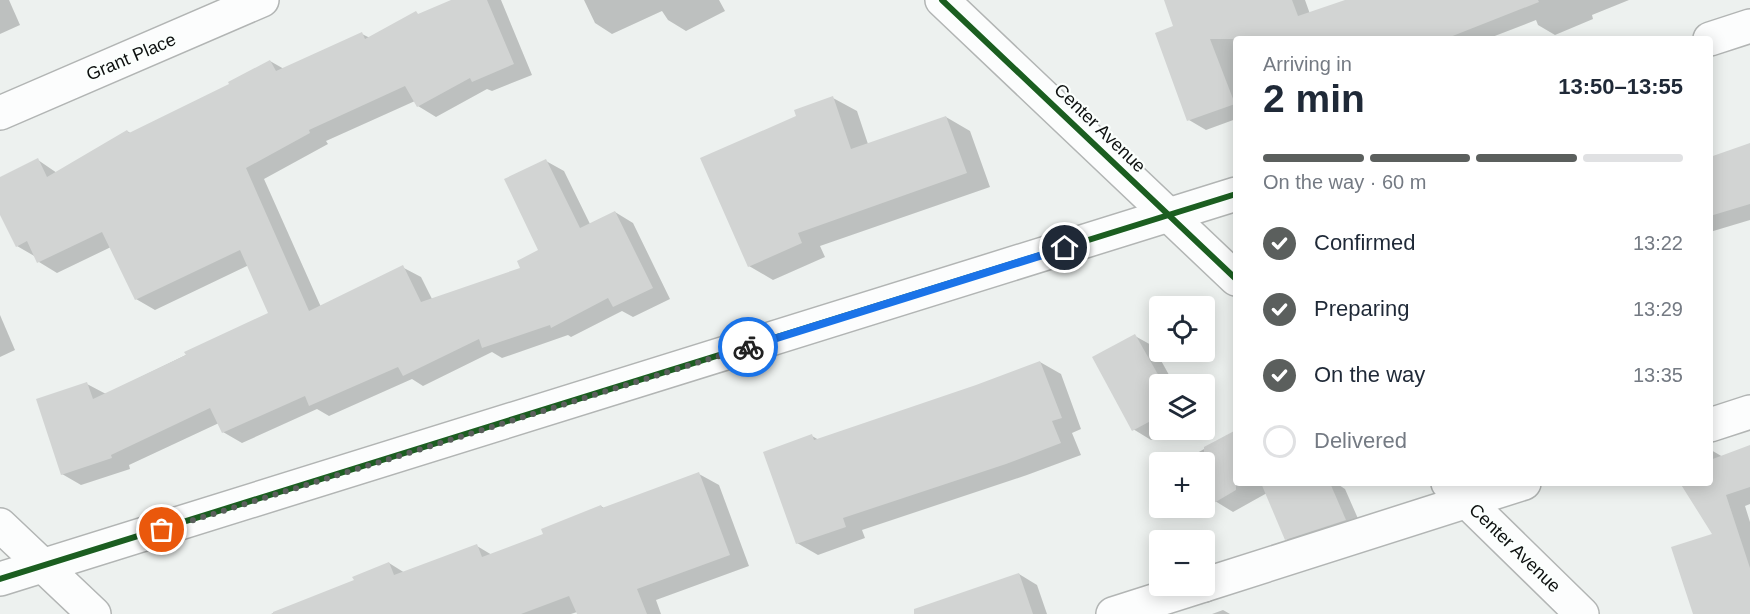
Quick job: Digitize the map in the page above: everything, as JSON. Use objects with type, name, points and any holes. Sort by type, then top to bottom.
[{"type":"street","name":"Grant Place","points":[[0,113],[262,0]]},
{"type":"street","name":"Center Avenue","points":[[963,7],[1170,216],[1233,276]]},
{"type":"street","points":[[1713,38],[1750,26]]},
{"type":"street","points":[[0,579],[1233,195]]},
{"type":"street","points":[[1713,423],[1750,412]]},
{"type":"street","points":[[1215,581],[1458,492],[1502,486]]},
{"type":"street","name":"Center Avenue","points":[[1458,492],[1582,614]]},
{"type":"street","points":[[0,525],[94,614]]},
{"type":"street","points":[[1113,614],[1169,596]]},
{"type":"building","points":[[451,0],[487,0],[514,64],[472,82],[470,78],[417,107],[405,86],[309,130],[310,133],[246,168],[309,311],[403,265],[421,302],[520,268],[517,261],[538,250],[504,179],[546,159],[580,228],[615,211],[653,288],[613,307],[608,298],[551,328],[550,325],[482,348],[479,339],[403,376],[398,367],[309,406],[305,396],[222,433],[210,408],[111,455],[112,458],[61,475],[36,399],[87,382],[93,399],[186,355],[184,352],[268,313],[240,250],[135,300],[102,232],[37,263],[27,241],[16,247],[0,215],[0,177],[38,158],[47,177],[127,130],[129,133],[229,84],[228,82],[270,60],[276,71],[362,32],[365,39],[416,11],[418,14]]},
{"type":"building","points":[[1164,0],[1292,0],[1298,16],[1345,0],[1538,0],[1539,2],[1453,36],[1233,36],[1233,39],[1210,39],[1233,99],[1233,105],[1187,121],[1155,33],[1173,26]]},
{"type":"building","points":[[833,96],[851,149],[946,116],[967,173],[798,233],[802,243],[748,267],[700,158],[796,116],[794,110]]},
{"type":"building","points":[[1750,143],[1750,204],[1713,215],[1713,156]]},
{"type":"building","points":[[1135,334],[1158,374],[1149,374],[1149,422],[1132,431],[1092,357]]},
{"type":"building","points":[[1040,361],[1062,418],[1052,421],[1061,443],[1006,464],[843,518],[846,527],[796,544],[763,452],[812,434],[814,440]]},
{"type":"building","points":[[1233,432],[1233,486],[1236,486],[1236,490],[1215,502],[1215,452],[1204,452],[1204,447]]},
{"type":"building","points":[[1750,445],[1750,487],[1726,495],[1750,568],[1750,614],[1693,614],[1671,547],[1712,534],[1682,486],[1713,486],[1713,459]]},
{"type":"building","points":[[699,472],[730,555],[637,589],[647,614],[577,614],[569,596],[521,614],[273,614],[273,612],[354,580],[352,577],[389,562],[394,575],[477,544],[482,557],[543,534],[541,529],[601,505],[602,508]]},
{"type":"building","points":[[1262,486],[1331,486],[1346,520],[1285,540]]},
{"type":"building","points":[[1019,573],[1033,614],[914,614],[914,609]]},
{"type":"cycle path","points":[[942,0],[1233,276]]},
{"type":"cycle path","points":[[0,579],[1233,195]]},
{"type":"way so far","points":[[162,530],[748,347]]},
{"type":"route","points":[[748,347],[1065,248]]}]
